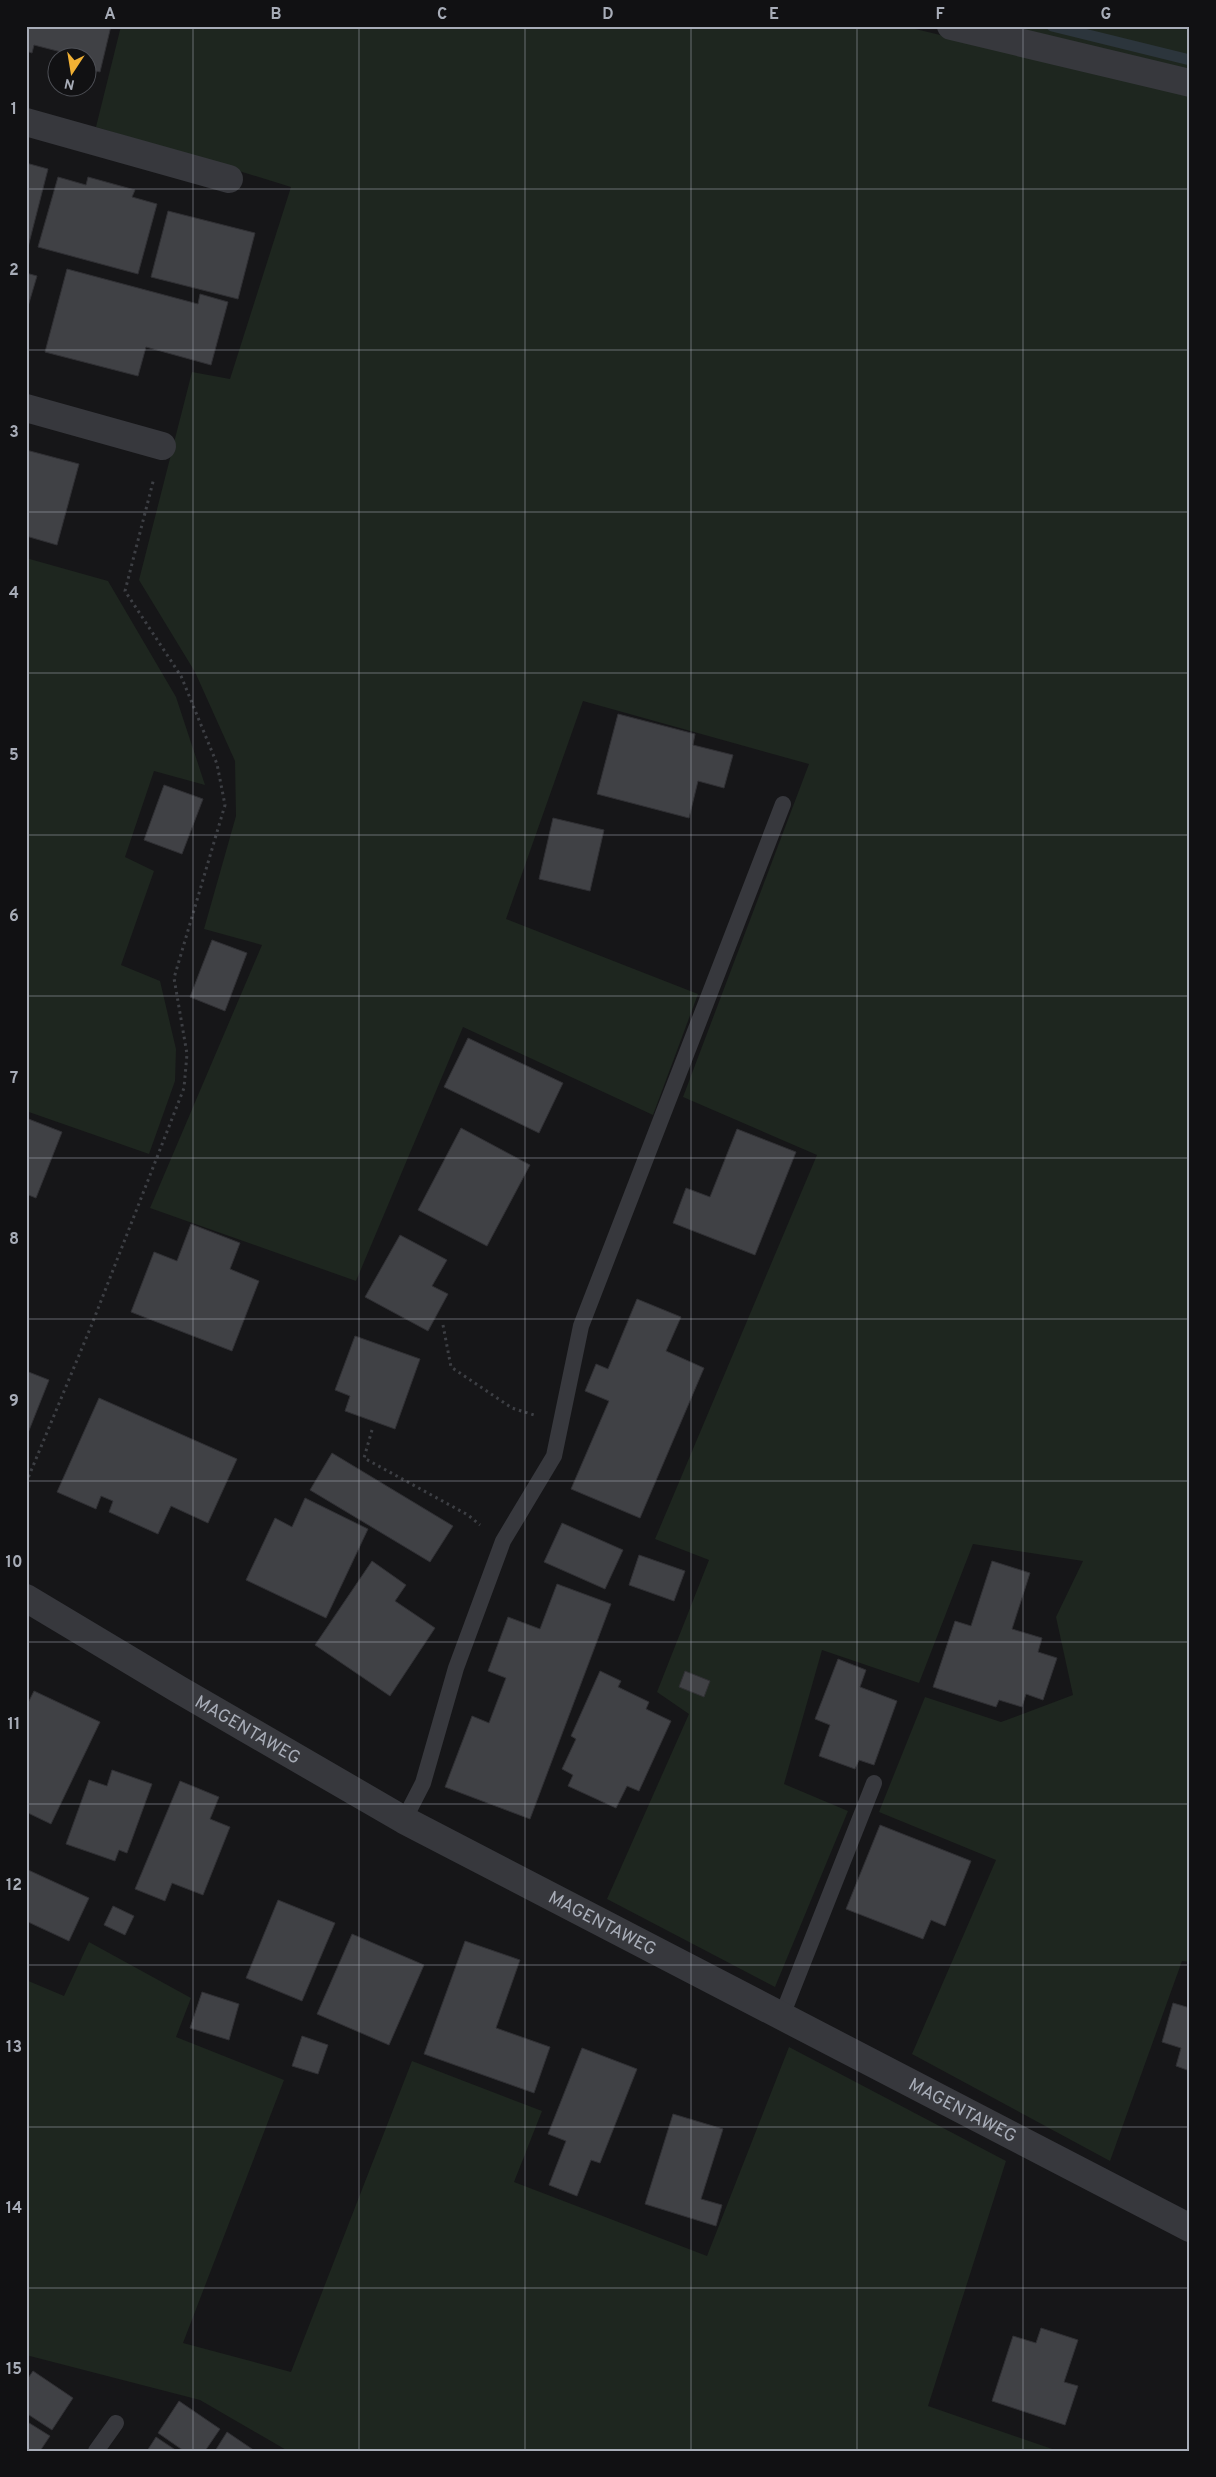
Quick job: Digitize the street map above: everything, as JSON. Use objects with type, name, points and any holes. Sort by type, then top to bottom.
[{"type":"street","points":[[952,26],[1190,83]]},
{"type":"street","points":[[26,122],[229,179]]},
{"type":"street","points":[[26,408],[162,446]]},
{"type":"street","name":"MAGENTAWEG","points":[[26,1598],[169,1684],[404,1820],[781,2018],[1190,2228]]},
{"type":"lane","points":[[404,1820],[423,1783],[456,1668],[503,1542],[554,1456],[581,1326],[783,804]]},
{"type":"lane","points":[[781,2018],[874,1783]]},
{"type":"lane","points":[[96,2451],[116,2423]]},
{"type":"path","points":[[26,1483],[92,1324],[184,1088],[188,1054],[174,978],[224,805],[217,764],[180,676],[125,591],[162,446]]},
{"type":"path","points":[[443,1325],[451,1367],[512,1408],[561,1423]]},
{"type":"path","points":[[372,1430],[364,1458],[468,1516],[503,1542]]},
{"type":"shaded area","points":[[121,26],[903,26],[1190,95],[1190,1962],[1182,1961],[1110,2161],[912,2054],[996,1860],[879,1812],[925,1697],[1001,1722],[1073,1695],[1056,1617],[1083,1561],[973,1544],[919,1683],[822,1650],[784,1784],[848,1811],[775,1987],[607,1899],[689,1714],[657,1692],[709,1560],[655,1539],[817,1155],[683,1097],[809,764],[583,701],[506,919],[698,994],[653,1115],[463,1027],[356,1281],[150,1208],[262,945],[204,929],[236,816],[235,761],[195,672],[139,580],[192,372],[230,379],[291,187],[96,127]]},
{"type":"shaded area","points":[[990,26],[1190,26],[1190,74]]},
{"type":"shaded area","points":[[26,558],[108,581],[176,697],[205,785],[154,771],[125,857],[154,871],[121,965],[160,981],[176,1049],[175,1081],[149,1154],[26,1111]]},
{"type":"shaded area","points":[[89,1942],[191,1998],[176,2037],[284,2080],[183,2343],[291,2372],[412,2061],[542,2111],[514,2182],[707,2256],[789,2047],[1006,2161],[928,2406],[1058,2451],[288,2451],[200,2400],[26,2355],[26,1980],[64,1996]]},
{"type":"building","points":[[26,26],[111,26],[100,72],[98,72],[98,48],[48,49],[34,45],[32,53],[26,51]]},
{"type":"building","points":[[26,163],[48,169],[27,251],[26,251]]},
{"type":"building","points":[[58,177],[86,185],[88,177],[135,190],[132,197],[157,204],[138,274],[38,247]]},
{"type":"building","points":[[168,211],[255,233],[238,299],[151,277]]},
{"type":"building","points":[[67,269],[198,304],[200,294],[228,302],[211,365],[146,347],[138,376],[45,352]]},
{"type":"building","points":[[26,273],[37,276],[26,313]]},
{"type":"building","points":[[26,450],[79,464],[57,545],[26,536]]},
{"type":"building","points":[[618,714],[695,734],[693,745],[733,755],[724,788],[698,781],[689,818],[597,794]]},
{"type":"building","points":[[164,785],[203,799],[182,854],[144,840]]},
{"type":"building","points":[[553,818],[604,830],[590,891],[539,879]]},
{"type":"building","points":[[212,940],[247,953],[225,1011],[190,997]]},
{"type":"building","points":[[468,1038],[563,1083],[539,1133],[444,1087]]},
{"type":"building","points":[[26,1118],[62,1132],[36,1198],[26,1194]]},
{"type":"building","points":[[461,1128],[530,1165],[487,1246],[418,1210]]},
{"type":"building","points":[[737,1129],[796,1152],[755,1255],[673,1223],[686,1188],[710,1197]]},
{"type":"building","points":[[191,1224],[240,1243],[230,1269],[259,1281],[232,1351],[131,1312],[154,1252],[177,1261]]},
{"type":"building","points":[[400,1235],[447,1260],[432,1286],[448,1294],[428,1331],[365,1297]]},
{"type":"building","points":[[637,1299],[681,1317],[666,1351],[704,1368],[640,1518],[571,1489],[609,1401],[585,1391],[596,1364],[608,1369]]},
{"type":"building","points":[[355,1336],[420,1359],[395,1429],[345,1411],[350,1396],[335,1390]]},
{"type":"building","points":[[26,1371],[49,1380],[26,1438]]},
{"type":"building","points":[[99,1398],[237,1459],[208,1523],[171,1506],[158,1534],[109,1512],[113,1501],[101,1496],[96,1509],[57,1492]]},
{"type":"building","points":[[332,1453],[453,1526],[430,1562],[310,1490]]},
{"type":"building","points":[[305,1498],[368,1529],[326,1618],[246,1580],[275,1518],[292,1527]]},
{"type":"building","points":[[562,1523],[623,1550],[605,1589],[544,1562]]},
{"type":"building","points":[[639,1555],[685,1571],[674,1601],[629,1585]]},
{"type":"building","points":[[372,1561],[406,1585],[395,1601],[435,1628],[390,1696],[315,1645]]},
{"type":"building","points":[[992,1561],[1030,1573],[1012,1629],[1042,1638],[1038,1652],[1057,1658],[1043,1700],[1026,1694],[1022,1707],[999,1700],[996,1707],[933,1687],[955,1621],[971,1626]]},
{"type":"building","points":[[557,1584],[611,1604],[530,1819],[445,1787],[472,1716],[489,1723],[506,1678],[488,1671],[508,1617],[540,1629]]},
{"type":"building","points":[[838,1659],[866,1670],[860,1687],[897,1701],[874,1765],[859,1760],[855,1769],[819,1756],[830,1725],[815,1719]]},
{"type":"building","points":[[600,1671],[621,1681],[618,1687],[649,1702],[646,1709],[671,1721],[639,1791],[627,1786],[616,1808],[568,1786],[573,1775],[562,1769],[576,1739],[571,1736]]},
{"type":"building","points":[[685,1671],[710,1681],[704,1697],[679,1687]]},
{"type":"building","points":[[34,1691],[100,1722],[51,1824],[26,1812],[26,1707]]},
{"type":"building","points":[[112,1770],[152,1784],[127,1853],[119,1850],[115,1861],[66,1844],[89,1780],[107,1786]]},
{"type":"building","points":[[180,1781],[219,1797],[210,1819],[230,1827],[203,1895],[172,1883],[165,1901],[135,1889]]},
{"type":"building","points":[[880,1825],[971,1861],[945,1926],[931,1920],[923,1939],[846,1909]]},
{"type":"building","points":[[26,1869],[89,1898],[69,1941],[26,1921]]},
{"type":"building","points":[[278,1900],[335,1923],[302,2001],[246,1978]]},
{"type":"building","points":[[113,1906],[134,1916],[125,1935],[104,1925]]},
{"type":"building","points":[[352,1934],[424,1965],[389,2045],[317,2014]]},
{"type":"building","points":[[465,1941],[520,1960],[496,2028],[550,2047],[534,2093],[424,2054]]},
{"type":"building","points":[[202,1992],[239,2004],[229,2040],[190,2028]]},
{"type":"building","points":[[1173,2003],[1190,2008],[1190,2071],[1176,2066],[1181,2048],[1162,2042]]},
{"type":"building","points":[[302,2036],[328,2045],[318,2074],[292,2066]]},
{"type":"building","points":[[582,2048],[637,2069],[600,2163],[591,2160],[577,2196],[549,2185],[566,2141],[548,2134]]},
{"type":"building","points":[[673,2114],[723,2129],[701,2199],[722,2205],[716,2226],[645,2204]]},
{"type":"building","points":[[1041,2328],[1078,2340],[1064,2382],[1078,2386],[1065,2425],[992,2401],[1013,2336],[1036,2343]]},
{"type":"building","points":[[33,2371],[73,2398],[52,2430],[26,2413],[26,2381]]},
{"type":"building","points":[[179,2401],[220,2429],[205,2451],[184,2451],[158,2433]]},
{"type":"building","points":[[26,2421],[50,2436],[40,2451],[26,2451]]},
{"type":"building","points":[[227,2432],[255,2451],[215,2451]]},
{"type":"building","points":[[156,2437],[177,2451],[147,2451]]},
{"type":"waterway","points":[[1052,26],[1190,60]]}]
